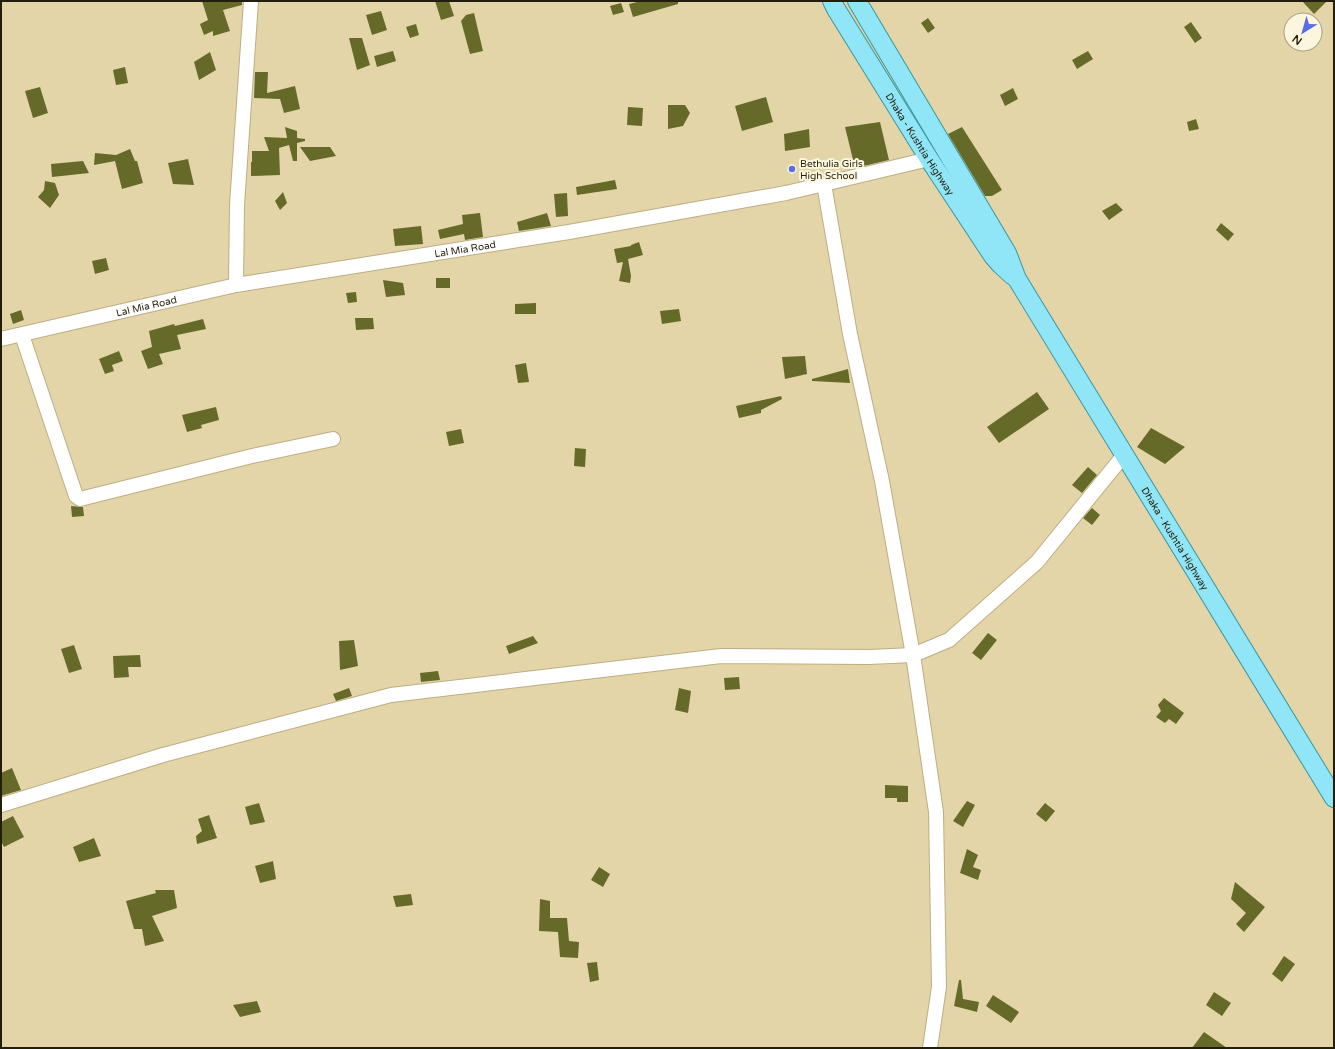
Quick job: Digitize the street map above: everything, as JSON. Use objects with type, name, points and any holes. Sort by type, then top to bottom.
[{"type":"main road","name":"Dhaka - Kushtia Highway","points":[[832,1],[929,160],[993,256],[1017,279]]},
{"type":"main road","name":"Dhaka - Kushtia Highway","points":[[857,1],[1007,253],[1017,279],[1334,798]]},
{"type":"street","points":[[236,285],[237,205],[251,1]]},
{"type":"street","name":"Lal Mia Road","points":[[1,339],[236,285],[569,232],[786,193],[929,160]]},
{"type":"street","points":[[824,184],[850,334],[882,481],[913,655],[936,812],[940,987],[930,1048]]},
{"type":"street","points":[[22,334],[76,496],[80,499],[252,456],[333,439]]},
{"type":"street","points":[[1,805],[163,755],[390,695],[720,656],[869,657],[913,655],[949,640],[1037,562],[1124,455]]},
{"type":"building","points":[[202,1],[242,1],[242,5],[223,10],[230,31],[213,36],[213,31],[204,35],[200,24],[208,20]]},
{"type":"building","points":[[435,1],[449,1],[454,16],[441,20]]},
{"type":"building","points":[[641,1],[678,1],[678,4],[633,17],[629,4]]},
{"type":"building","points":[[1302,1],[1327,1],[1316,12],[1312,12]]},
{"type":"building","points":[[621,3],[624,12],[613,15],[610,6]]},
{"type":"building","points":[[381,11],[387,30],[372,35],[366,15]]},
{"type":"building","points":[[474,13],[483,51],[470,54],[461,21],[466,15]]},
{"type":"building","points":[[928,18],[935,28],[928,33],[921,23]]},
{"type":"building","points":[[1191,22],[1202,38],[1195,43],[1184,27]]},
{"type":"building","points":[[416,24],[419,35],[410,38],[406,27]]},
{"type":"building","points":[[349,38],[362,38],[370,65],[357,70]]},
{"type":"building","points":[[393,51],[396,61],[377,67],[374,56]]},
{"type":"building","points":[[1088,51],[1093,59],[1077,69],[1072,60]]},
{"type":"building","points":[[210,52],[216,70],[199,80],[194,62]]},
{"type":"building","points":[[125,67],[128,83],[116,85],[113,70]]},
{"type":"building","points":[[255,72],[268,72],[267,93],[295,86],[300,109],[284,113],[280,99],[254,98]]},
{"type":"building","points":[[40,87],[48,113],[33,118],[25,91]]},
{"type":"building","points":[[1013,88],[1018,99],[1005,106],[1000,95]]},
{"type":"building","points":[[766,97],[773,122],[742,131],[735,106]]},
{"type":"building","points":[[668,105],[685,105],[690,113],[683,126],[668,129]]},
{"type":"building","points":[[628,107],[643,108],[642,126],[627,125]]},
{"type":"building","points":[[1196,119],[1199,129],[1189,131],[1187,122]]},
{"type":"building","points":[[880,122],[889,160],[855,168],[845,127]]},
{"type":"building","points":[[285,127],[297,131],[297,138],[305,139],[305,141],[297,143],[297,161],[293,161],[289,145],[279,148],[280,175],[251,176],[252,151],[269,151],[264,137],[287,138]]},
{"type":"building","points":[[962,127],[1002,190],[992,196],[985,196],[948,134]]},
{"type":"building","points":[[809,129],[810,147],[785,151],[784,134]]},
{"type":"building","points":[[300,147],[330,147],[336,156],[310,161]]},
{"type":"building","points":[[130,149],[135,161],[137,161],[143,183],[122,189],[115,161],[94,165],[95,153],[116,155]]},
{"type":"building","points":[[188,159],[194,185],[173,184],[168,163]]},
{"type":"building","points":[[83,161],[89,173],[52,177],[51,164]]},
{"type":"building","points":[[615,180],[617,189],[577,195],[576,187]]},
{"type":"building","points":[[45,181],[55,183],[59,195],[50,208],[38,197],[44,190]]},
{"type":"building","points":[[283,192],[287,203],[280,210],[275,201]]},
{"type":"building","points":[[567,193],[568,216],[556,217],[554,194]]},
{"type":"building","points":[[1116,203],[1123,210],[1109,220],[1102,211]]},
{"type":"building","points":[[480,213],[483,237],[465,240],[464,234],[440,239],[438,230],[463,224],[462,215]]},
{"type":"building","points":[[547,213],[551,226],[519,231],[517,222]]},
{"type":"building","points":[[1221,223],[1234,234],[1228,241],[1216,230]]},
{"type":"building","points":[[421,226],[423,244],[395,246],[393,229]]},
{"type":"building","points":[[639,242],[643,255],[628,259],[631,276],[630,283],[619,281],[623,262],[617,263],[614,249],[631,246]]},
{"type":"building","points":[[106,258],[109,270],[95,274],[92,261]]},
{"type":"building","points":[[436,278],[450,278],[450,288],[436,288]]},
{"type":"building","points":[[383,280],[403,283],[405,295],[386,297]]},
{"type":"building","points":[[356,292],[357,302],[348,303],[346,293]]},
{"type":"building","points":[[536,303],[536,314],[515,314],[515,304]]},
{"type":"building","points":[[679,309],[681,321],[662,324],[660,311]]},
{"type":"building","points":[[21,310],[24,320],[13,324],[10,314]]},
{"type":"building","points":[[355,318],[373,318],[374,329],[356,330]]},
{"type":"building","points":[[203,319],[206,329],[177,335],[181,349],[159,354],[163,364],[148,369],[141,351],[152,347],[149,331],[174,324],[175,326]]},
{"type":"building","points":[[119,351],[123,361],[112,365],[114,371],[105,374],[99,359]]},
{"type":"building","points":[[805,356],[807,374],[785,379],[782,357]]},
{"type":"building","points":[[526,363],[529,382],[518,383],[515,365]]},
{"type":"building","points":[[848,369],[850,383],[812,381],[812,379]]},
{"type":"building","points":[[1037,392],[1049,409],[999,443],[987,427]]},
{"type":"building","points":[[781,396],[782,399],[761,410],[761,413],[739,418],[736,406]]},
{"type":"building","points":[[216,407],[219,420],[201,425],[202,428],[187,432],[182,415]]},
{"type":"building","points":[[1151,428],[1185,447],[1165,464],[1137,447]]},
{"type":"building","points":[[461,429],[464,443],[449,446],[446,432]]},
{"type":"building","points":[[575,448],[586,449],[585,467],[574,466]]},
{"type":"building","points":[[1088,467],[1097,475],[1082,493],[1072,485]]},
{"type":"building","points":[[71,506],[83,507],[84,516],[72,517]]},
{"type":"building","points":[[1092,508],[1100,515],[1092,525],[1083,518]]},
{"type":"building","points":[[988,633],[997,640],[981,660],[972,653]]},
{"type":"building","points":[[533,636],[538,643],[509,654],[506,646]]},
{"type":"building","points":[[354,640],[358,666],[340,670],[339,641]]},
{"type":"building","points":[[74,645],[82,669],[69,673],[61,649]]},
{"type":"building","points":[[140,655],[141,667],[128,667],[129,677],[114,678],[113,656]]},
{"type":"building","points":[[438,671],[440,680],[421,682],[420,673]]},
{"type":"building","points":[[739,677],[740,689],[725,690],[724,678]]},
{"type":"building","points":[[349,688],[352,696],[336,701],[333,694]]},
{"type":"building","points":[[679,688],[691,691],[688,713],[675,710]]},
{"type":"building","points":[[1164,698],[1184,713],[1176,724],[1169,719],[1165,723],[1156,717],[1161,711],[1158,705]]},
{"type":"building","points":[[12,768],[21,790],[1,796],[1,773]]},
{"type":"building","points":[[885,785],[908,786],[908,802],[897,802],[897,798],[885,798]]},
{"type":"building","points":[[967,801],[975,805],[963,827],[953,821]]},
{"type":"building","points":[[259,803],[265,822],[250,825],[245,807]]},
{"type":"building","points":[[1045,803],[1055,811],[1046,822],[1036,814]]},
{"type":"building","points":[[209,815],[217,838],[197,844],[196,836],[202,831],[198,819]]},
{"type":"building","points":[[13,816],[24,837],[4,847],[1,841],[1,822]]},
{"type":"building","points":[[94,838],[101,856],[79,862],[73,847]]},
{"type":"building","points":[[967,849],[978,855],[973,867],[981,870],[978,880],[960,873]]},
{"type":"building","points":[[273,861],[276,879],[260,883],[255,866]]},
{"type":"building","points":[[599,867],[610,874],[603,887],[591,880]]},
{"type":"building","points":[[1235,882],[1265,907],[1244,932],[1236,924],[1246,913],[1231,899]]},
{"type":"building","points":[[155,890],[174,890],[177,908],[152,916],[164,941],[145,946],[142,929],[134,929],[126,901],[156,893]]},
{"type":"building","points":[[411,894],[413,905],[396,907],[393,896]]},
{"type":"building","points":[[540,899],[550,901],[550,918],[567,918],[569,941],[579,942],[578,958],[560,957],[558,932],[539,931]]},
{"type":"building","points":[[1284,956],[1295,964],[1282,982],[1272,974]]},
{"type":"building","points":[[597,962],[599,980],[590,982],[587,963]]},
{"type":"building","points":[[959,980],[961,980],[963,999],[979,1002],[977,1012],[954,1006]]},
{"type":"building","points":[[1214,992],[1231,1003],[1222,1016],[1206,1005]]},
{"type":"building","points":[[993,995],[1019,1012],[1011,1023],[986,1006]]},
{"type":"building","points":[[257,1001],[261,1012],[240,1017],[233,1005]]},
{"type":"building","points":[[1204,1032],[1227,1048],[1192,1048]]},
{"type":"place","name":"Bethulia Girls High School","points":[[792,169]]}]
